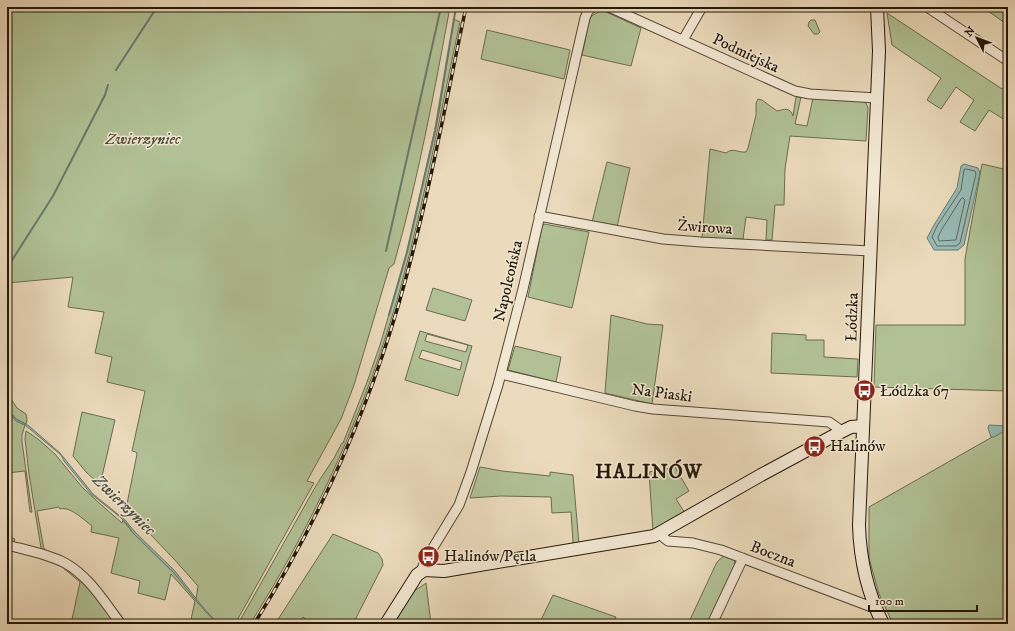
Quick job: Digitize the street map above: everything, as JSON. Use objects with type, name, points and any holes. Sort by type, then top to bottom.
[{"type":"main road","name":"Łódzka","points":[[877,7],[879,51],[859,525],[860,547],[865,578],[883,624]]},
{"type":"main road","points":[[386,624],[417,575],[426,571],[444,572],[648,538],[659,534],[741,486],[838,433],[851,427],[863,426]]},
{"type":"street","name":"Napoleońska","points":[[426,571],[429,556],[451,520],[466,488],[501,374],[523,289],[585,18],[588,11],[593,7]]},
{"type":"street","name":"Podmiejska","points":[[609,7],[795,91],[810,94],[877,98]]},
{"type":"street","points":[[683,40],[702,7]]},
{"type":"street","points":[[927,7],[1008,61]]},
{"type":"street","name":"Żwirowa","points":[[539,216],[663,239],[870,251]]},
{"type":"street","name":"Na Piaski","points":[[501,374],[653,409],[823,421],[838,433]]},
{"type":"street","name":"Boczna","points":[[659,534],[668,541],[697,543],[743,558],[877,609]]},
{"type":"street","points":[[7,545],[54,558],[73,568],[88,582],[121,624]]},
{"type":"street","points":[[712,624],[743,558]]},
{"type":"green space","name":"Zwierzyniec","points":[[7,7],[450,7],[425,136],[403,232],[394,264],[389,268],[354,385],[341,419],[307,481],[314,483],[235,624],[190,624],[195,601],[171,574],[165,600],[138,593],[140,581],[111,573],[119,538],[91,532],[92,526],[72,511],[60,509],[59,507],[37,511],[44,549],[46,550],[45,553],[41,548],[29,474],[25,439],[26,431],[55,454],[82,487],[98,502],[122,523],[123,520],[133,533],[174,573],[196,599],[198,586],[126,509],[137,454],[136,452],[132,451],[145,391],[107,382],[112,357],[95,353],[104,312],[68,307],[73,277],[7,283]]},
{"type":"green space","points":[[982,7],[1008,7],[1008,25]]},
{"type":"green space","points":[[602,10],[641,28],[631,66],[582,55],[590,17]]},
{"type":"green space","points":[[887,13],[1002,89],[1008,81],[1008,122],[989,110],[975,131],[960,122],[974,100],[956,87],[941,109],[927,100],[941,78],[892,45]]},
{"type":"green space","points":[[454,19],[460,22],[418,220],[401,286],[373,374],[338,461],[297,544],[250,624],[238,624],[317,484],[343,443],[367,382],[380,345],[406,256],[439,112]]},
{"type":"green space","points":[[811,20],[815,20],[820,32],[818,34],[814,34],[808,26]]},
{"type":"green space","points":[[487,30],[570,50],[564,79],[481,59]]},
{"type":"green space","points":[[796,97],[801,97],[795,124],[807,126],[813,98],[861,101],[866,103],[868,108],[866,141],[790,136],[785,169],[784,205],[775,205],[772,240],[766,240],[767,220],[746,217],[743,239],[702,238],[710,149],[726,153],[731,150],[746,152],[756,115],[756,103],[758,99],[762,100],[777,111],[785,109],[789,110],[793,116]]},
{"type":"green space","points":[[607,162],[630,168],[617,227],[592,222]]},
{"type":"green space","points":[[982,164],[1008,170],[1008,391],[874,387],[876,325],[965,325],[965,259]]},
{"type":"green space","points":[[544,224],[589,232],[572,308],[528,297],[542,227]]},
{"type":"green space","points":[[433,288],[472,300],[465,321],[426,310]]},
{"type":"green space","points":[[611,315],[647,324],[663,325],[652,404],[605,393]]},
{"type":"green space","points":[[420,331],[472,346],[458,396],[405,380]],"holes":[[[427,334],[468,345],[466,352],[425,341]],[[422,350],[462,362],[460,370],[419,358]]]},
{"type":"green space","points":[[772,333],[806,335],[806,340],[824,340],[824,357],[858,359],[857,377],[771,373]]},
{"type":"green space","points":[[515,346],[561,357],[556,382],[508,370]]},
{"type":"green space","points":[[7,393],[17,408],[26,414],[26,424],[16,419],[7,408]]},
{"type":"green space","points":[[7,410],[16,421],[25,425],[22,435],[22,442],[32,512],[30,512],[25,471],[7,473]]},
{"type":"green space","points":[[82,412],[115,420],[100,485],[86,472],[73,456]]},
{"type":"green space","points":[[1008,428],[1008,624],[893,624],[879,594],[869,558],[869,507]]},
{"type":"green space","points":[[480,467],[550,476],[550,472],[573,475],[579,544],[571,545],[573,542],[571,512],[552,513],[551,497],[501,496],[470,498]]},
{"type":"green space","points":[[675,467],[689,491],[676,499],[685,513],[653,532],[649,472]]},
{"type":"green space","points":[[7,501],[12,538],[15,539],[13,544],[7,542]]},
{"type":"green space","points":[[333,534],[378,553],[382,559],[383,565],[353,624],[313,624],[303,617],[298,624],[275,624]]},
{"type":"green space","points":[[725,555],[734,558],[735,566],[708,624],[688,624],[716,564]]},
{"type":"green space","points":[[64,565],[81,579],[118,624],[71,624],[80,582],[62,567]]},
{"type":"green space","points":[[426,583],[431,624],[405,624],[396,620],[413,592]]},
{"type":"green space","points":[[553,595],[616,617],[613,624],[539,624]]},
{"type":"water","points":[[964,164],[978,168],[980,173],[964,245],[958,250],[934,250],[927,238],[957,188],[961,166]]},
{"type":"water","points":[[7,408],[16,419],[29,426],[60,453],[93,494],[125,520],[135,532],[175,571],[201,605],[218,624],[198,603],[174,573],[133,533],[126,523],[91,494],[64,461],[61,455],[25,425],[16,421]]},
{"type":"water","points":[[989,425],[1007,426],[1008,429],[994,437],[991,437],[988,428]]},
{"type":"waterway","points":[[116,70],[157,7]]},
{"type":"waterway","points":[[386,251],[441,7]]},
{"type":"waterway","points":[[389,315],[407,252],[435,131],[456,7]]},
{"type":"waterway","points":[[7,268],[53,196],[105,95],[108,85]]},
{"type":"railway","points":[[254,624],[299,548],[338,468],[355,428],[386,345],[399,303],[418,230],[466,7]]},
{"type":"place","name":"Łódzka 67","points":[[865,391]]},
{"type":"place","name":"Halinów","points":[[814,446]]},
{"type":"place","name":"Halinów/Pętla","points":[[429,556]]},
{"type":"district","name":"HALINÓW","points":[[649,472]]}]
